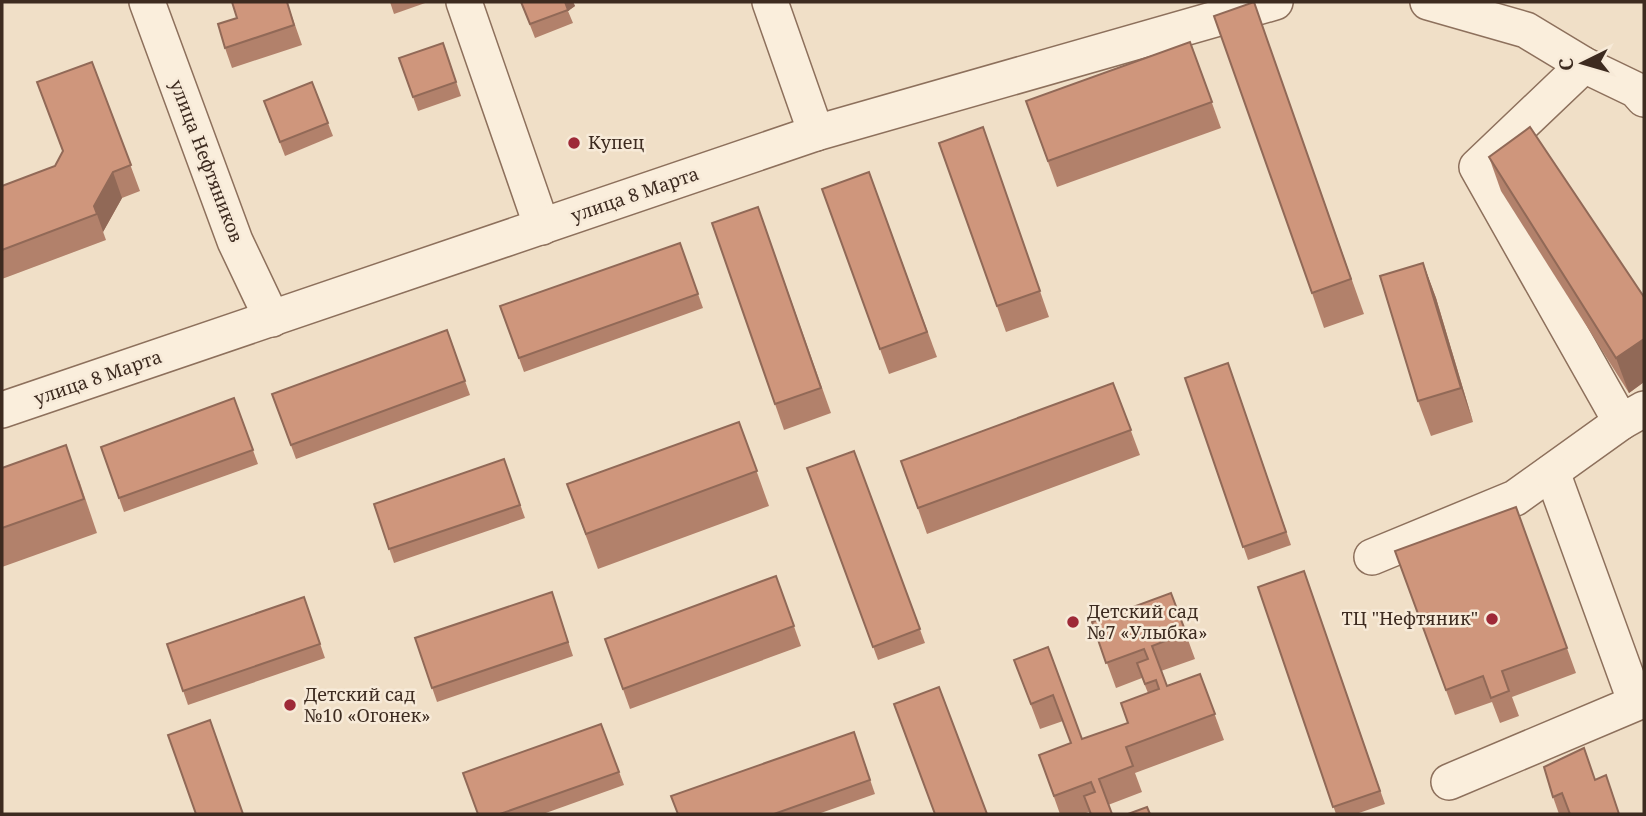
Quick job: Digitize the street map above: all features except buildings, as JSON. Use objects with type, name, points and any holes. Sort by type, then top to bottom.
[{"type":"street","name":"улица Нефтяников","points":[[147,2],[235,241],[272,319]]},
{"type":"street","points":[[464,2],[542,227]]},
{"type":"street","points":[[770,2],[816,133]]},
{"type":"street","name":"улица 8 Марта","points":[[2,410],[816,133],[1275,2]]},
{"type":"street","points":[[1428,2],[1526,30],[1584,65],[1636,90],[1644,99]]},
{"type":"street","points":[[1372,557],[1515,498],[1633,416],[1477,167],[1584,65]]},
{"type":"street","points":[[1449,782],[1636,703],[1552,472]]},
{"type":"place","name":"Купец","points":[[574,143]]},
{"type":"place","name":"ТЦ \"Нефтяник\"","points":[[1492,619]]},
{"type":"place","name":"Детский сад №7 «Улыбка»","points":[[1073,622]]},
{"type":"place","name":"Детский сад №10 «Огонек»","points":[[290,705]]}]
